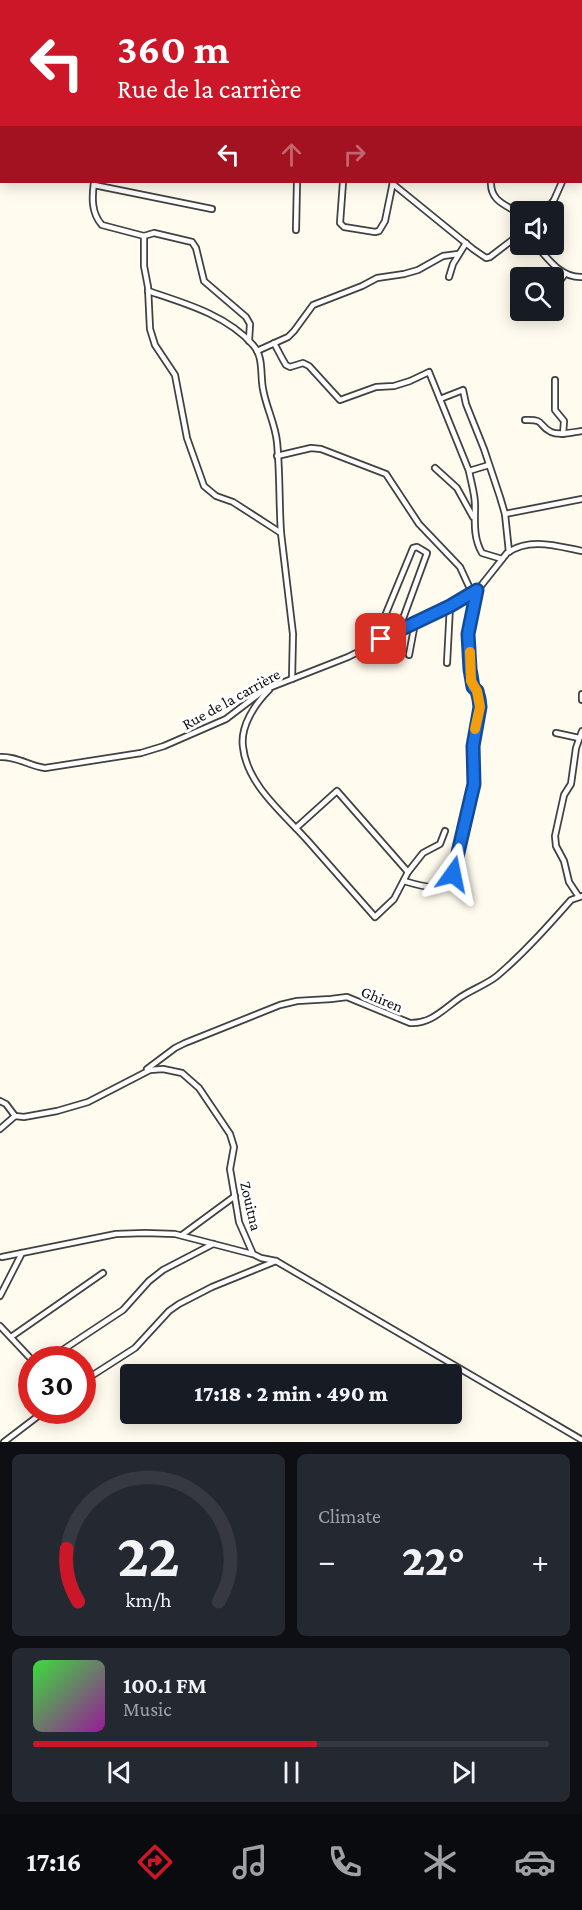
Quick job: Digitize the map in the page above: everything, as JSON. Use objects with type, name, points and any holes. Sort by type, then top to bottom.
[{"type":"street","points":[[212,209],[94,183],[94,213],[102,225],[144,236],[154,233],[192,242],[196,248],[204,281],[246,317],[250,324],[249,342]]},
{"type":"street","points":[[296,230],[297,183]]},
{"type":"street","points":[[343,183],[340,223],[344,227],[379,231],[385,221],[393,183],[486,258],[510,242]]},
{"type":"street","points":[[491,183],[494,197],[510,207]]},
{"type":"street","points":[[553,201],[562,183]]},
{"type":"street","points":[[144,236],[144,266],[150,329],[155,345],[175,375],[187,438],[204,486],[216,496],[233,502],[281,533]]},
{"type":"street","points":[[449,277],[458,254],[466,243]]},
{"type":"street","points":[[257,351],[288,337],[313,305],[377,278],[418,270],[443,256],[458,254]]},
{"type":"street","points":[[545,255],[565,274],[582,277]]},
{"type":"street","points":[[148,291],[220,319],[257,351],[261,365],[262,387],[274,428],[277,456],[281,533],[292,634],[292,679]]},
{"type":"street","points":[[274,343],[286,365],[290,367],[303,363],[309,366],[340,400],[376,387],[387,388],[402,384],[429,372],[469,471],[475,506],[475,529],[480,550],[482,553],[502,559]]},
{"type":"street","points":[[555,380],[555,410],[564,421],[563,434]]},
{"type":"street","points":[[440,399],[462,390],[504,514],[509,552]]},
{"type":"street","points":[[525,420],[540,421],[552,432],[563,434],[582,431]]},
{"type":"street","points":[[277,456],[311,448],[321,449],[386,474],[419,524],[460,567],[474,591],[468,634],[470,675],[473,687],[477,691],[480,707],[473,746],[474,784],[453,874],[450,880],[439,886],[419,885],[404,881]]},
{"type":"street","points":[[469,471],[489,465]]},
{"type":"street","points":[[435,468],[457,488],[474,517]]},
{"type":"street","points":[[504,514],[582,499]]},
{"type":"street","name":"Rue de la carrière","points":[[0,757],[19,759],[45,768],[141,753],[173,743],[226,719],[264,690],[348,657],[450,606],[474,591],[490,577],[509,552],[519,547],[544,543],[582,551]]},
{"type":"street","points":[[381,639],[382,623],[413,548],[417,547],[427,553],[400,630]]},
{"type":"street","points":[[447,663],[450,606]]},
{"type":"street","points":[[409,655],[415,623]]},
{"type":"street","points":[[275,685],[261,699],[248,721],[243,738],[246,761],[256,782],[375,917],[394,899],[408,872],[423,854],[440,844],[445,831]]},
{"type":"street","points":[[582,694],[582,700]]},
{"type":"street","points":[[580,897],[569,882],[564,861],[556,846],[555,836],[564,795],[571,784],[582,731]]},
{"type":"street","points":[[556,733],[579,738]]},
{"type":"street","points":[[296,828],[337,791],[408,872]]},
{"type":"street","name":"Ghiren","points":[[143,1073],[185,1043],[280,1005],[297,1001],[346,997],[410,1023],[418,1024],[426,1021],[463,995],[495,978],[571,900],[580,897]]},
{"type":"street","name":"Zouitna","points":[[15,1116],[24,1117],[57,1112],[88,1102],[143,1073],[163,1069],[189,1078],[230,1134],[233,1142],[230,1164],[239,1222],[253,1254],[276,1261],[582,1440]]},
{"type":"street","points":[[0,1101],[6,1104],[15,1116],[0,1129]]},
{"type":"street","points":[[182,1235],[235,1196]]},
{"type":"street","points":[[2,1257],[116,1234],[145,1233],[182,1235],[253,1254]]},
{"type":"street","points":[[69,1346],[123,1310],[149,1281],[163,1270],[213,1244]]},
{"type":"street","points":[[0,1296],[22,1253]]},
{"type":"street","points":[[96,1373],[135,1348],[169,1311],[179,1304],[226,1280],[276,1261]]},
{"type":"street","points":[[11,1337],[103,1273]]},
{"type":"street","points":[[0,1326],[19,1346]]},
{"type":"street","points":[[4,1442],[28,1424]]},
{"type":"slow traffic","points":[[470,652],[471,681],[477,691],[480,707],[475,729]]},
{"type":"route","points":[[381,639],[450,606],[477,590],[468,634],[471,681],[477,691],[480,707],[473,746],[474,784],[453,874]]}]
